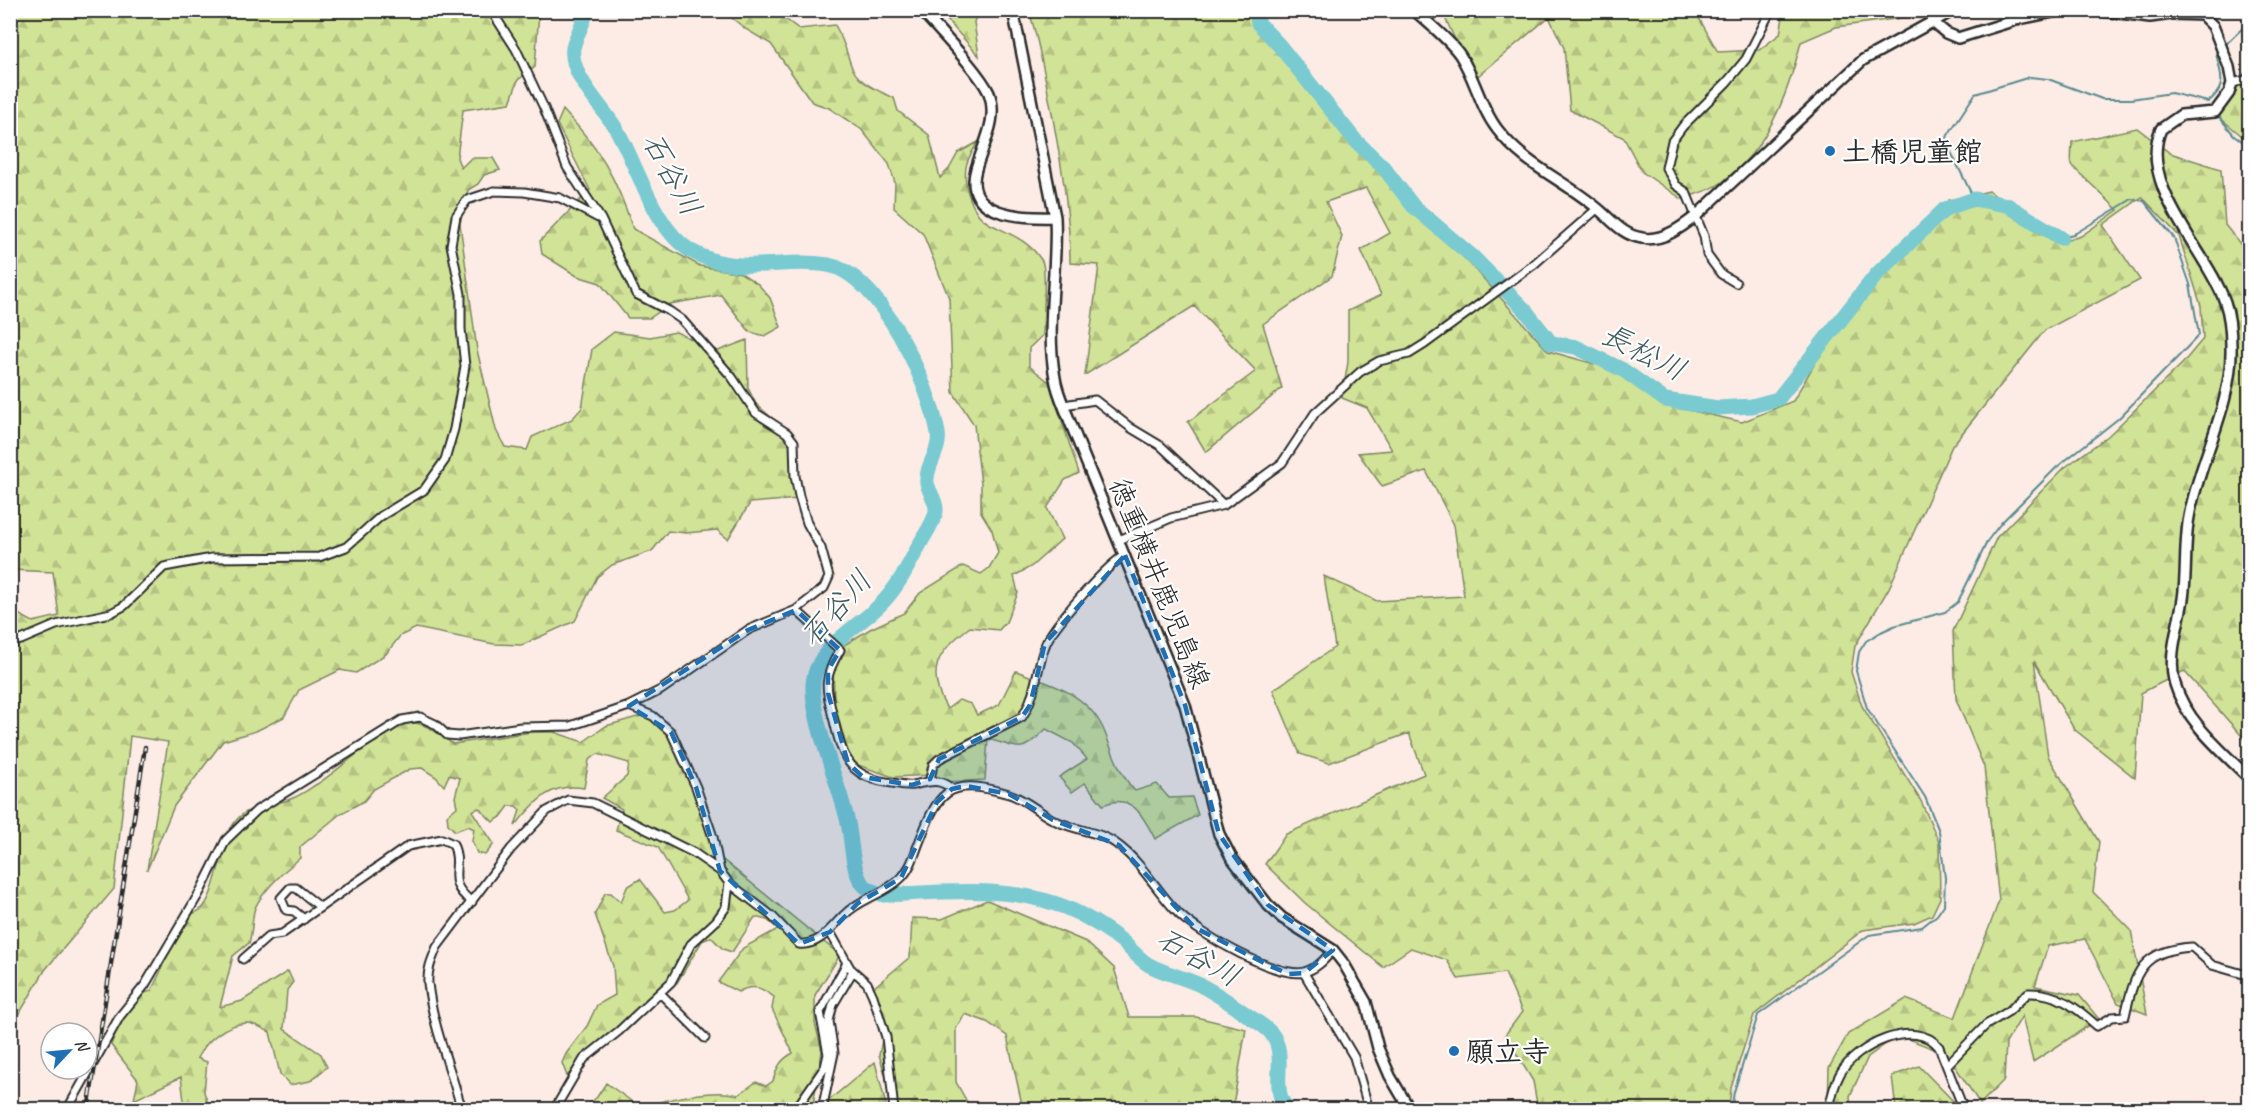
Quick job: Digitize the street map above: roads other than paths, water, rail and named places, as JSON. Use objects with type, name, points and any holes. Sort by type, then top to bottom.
[{"type":"street","points":[[67,1110],[120,1016],[145,985],[226,840],[257,810],[402,720],[420,717],[435,724],[447,735],[459,736],[521,727],[570,726],[629,706],[671,683],[748,630],[796,610],[825,588],[830,577],[821,548],[807,523],[799,496],[795,476],[794,442],[787,433],[756,412],[714,356],[695,338],[682,320],[636,294],[601,219],[567,167],[516,49],[490,10]]},
{"type":"street","points":[[921,10],[988,92],[993,111],[986,146],[975,172],[977,190],[983,202],[992,210],[1004,214],[1028,218],[1055,217]]},
{"type":"street","name":"徳重横井鹿児島線","points":[[1013,10],[1055,217],[1057,245],[1052,352],[1055,380],[1064,405],[1185,705],[1212,812],[1231,857],[1254,889],[1282,918],[1333,950],[1358,984],[1366,1002],[1383,1062],[1396,1089],[1410,1110]]},
{"type":"street","points":[[1414,10],[1460,56],[1483,109],[1497,130],[1536,167],[1598,208],[1624,232],[1644,239],[1672,232],[1696,216],[1863,60],[1954,10]]},
{"type":"street","points":[[1736,283],[1721,274],[1707,255],[1704,236],[1686,192],[1676,185],[1666,168],[1672,141],[1696,110],[1727,82],[1746,59],[1771,10]]},
{"type":"street","points":[[1934,23],[1946,33],[1958,38],[2019,18],[2063,10]]},
{"type":"street","points":[[2096,10],[2150,17],[2172,14],[2202,15],[2213,26],[2221,41],[2232,82],[2229,93],[2215,112],[2181,115],[2161,129],[2156,151],[2168,197],[2181,226],[2205,260],[2224,300],[2231,323],[2232,350],[2226,389],[2189,518],[2184,596],[2173,659],[2175,684],[2189,712],[2204,732],[2250,779]]},
{"type":"street","points":[[2232,82],[2250,79]]},
{"type":"street","points":[[10,642],[21,640],[56,625],[111,613],[124,606],[164,567],[212,558],[319,557],[346,547],[381,516],[424,490],[445,460],[454,429],[465,366],[461,329],[461,294],[451,245],[456,216],[467,200],[494,190],[524,192],[560,198],[601,219]]},
{"type":"street","points":[[1119,540],[1171,518],[1224,506],[1282,463],[1315,413],[1360,372],[1379,361],[1409,354],[1533,265],[1598,208]]},
{"type":"street","points":[[1064,405],[1095,400],[1131,428],[1161,446],[1209,488],[1224,506]]},
{"type":"street","points":[[930,779],[933,765],[939,759],[1022,717],[1030,705],[1045,643],[1115,560],[1125,555]]},
{"type":"street","points":[[796,610],[840,650],[828,670],[828,693],[848,763],[855,771],[873,780],[912,785],[930,779],[952,789]]},
{"type":"street","points":[[629,706],[653,716],[671,732],[696,787],[713,837],[720,871]]},
{"type":"street","points":[[464,1110],[456,1089],[428,982],[430,963],[437,947],[512,849],[547,811],[568,800],[593,802],[694,853],[720,871],[729,883],[772,916],[799,944],[816,940],[830,932],[843,915],[901,878],[911,865],[932,811],[943,795],[952,789],[966,786],[1009,794],[1053,820],[1105,837],[1130,856],[1178,913],[1194,927],[1216,941],[1270,966],[1289,974],[1304,973],[1320,964],[1333,950]]},
{"type":"street","points":[[243,958],[269,936],[282,934],[408,846],[442,839],[453,844],[457,854],[454,881],[460,892],[472,902]]},
{"type":"street","points":[[554,1110],[584,1059],[671,982],[691,944],[716,921],[726,907],[729,883]]},
{"type":"street","points":[[304,919],[294,911],[286,910],[282,905],[281,898],[290,888],[296,888],[320,907]]},
{"type":"street","points":[[830,932],[847,963],[867,983],[873,996],[886,1037],[894,1110]]},
{"type":"street","points":[[1947,1065],[1986,1025],[2009,1011],[2028,993],[2045,992],[2076,1007],[2097,1026],[2112,1017],[2125,1016],[2132,987],[2146,962],[2168,949],[2192,947],[2212,965],[2250,976]]},
{"type":"street","points":[[800,1110],[800,1103],[825,1067],[828,1054],[820,1012],[847,963]]},
{"type":"street","points":[[822,1110],[834,1053],[829,1021],[833,1005],[853,970]]},
{"type":"street","points":[[1304,973],[1354,1056],[1369,1110]]},
{"type":"street","points":[[660,993],[705,1038]]},
{"type":"street","points":[[1829,1110],[1840,1073],[1854,1058],[1885,1040],[1908,1035],[1928,1039],[1939,1047],[1964,1110]]},
{"type":"waterway","name":"石谷川","points":[[587,10],[573,48],[573,59],[577,70],[619,134],[658,214],[679,242],[691,251],[726,263],[743,265],[811,263],[828,265],[847,273],[866,288],[900,335],[925,388],[933,413],[938,440],[927,476],[928,487],[936,507],[932,523],[892,591],[871,613],[832,646],[818,665],[814,677],[813,691],[819,728],[844,808],[853,859],[860,880],[867,888],[884,895],[958,892],[1008,894],[1057,904],[1080,914],[1117,937],[1149,965],[1207,988],[1269,1031],[1279,1052],[1280,1092],[1289,1110]]},
{"type":"waterway","name":"長松川","points":[[1257,10],[1258,23],[1279,45],[1355,140],[1384,168],[1413,206],[1473,257],[1525,310],[1551,343],[1576,347],[1623,370],[1665,400],[1718,408],[1752,406],[1778,399],[1877,274],[1945,209],[1974,199],[2007,205],[2061,238]]},
{"type":"waterway","points":[[2224,46],[2250,21]]},
{"type":"waterway","points":[[1974,199],[1946,142],[1948,135],[1975,94],[2030,77],[2048,79],[2102,99],[2131,99],[2171,93],[2208,102],[2221,86],[2216,53],[2220,50]]},
{"type":"waterway","points":[[2216,113],[2234,135],[2250,147]]},
{"type":"waterway","points":[[1731,1110],[1734,1092],[1758,1015],[1869,935],[1922,927],[1937,915],[1944,905],[1945,878],[1939,831],[1925,797],[1867,708],[1856,671],[1859,652],[1866,641],[1881,632],[1894,626],[1945,612],[1958,602],[1988,540],[2001,523],[2057,467],[2119,418],[2199,335],[2190,284],[2174,238],[2144,201],[2132,199],[2076,233],[2061,238]]},
{"type":"railway","points":[[88,1110],[145,747]]},
{"type":"place","name":"土橋児童館","points":[[1830,151]]},
{"type":"place","name":"願立寺","points":[[1454,1051]]}]
